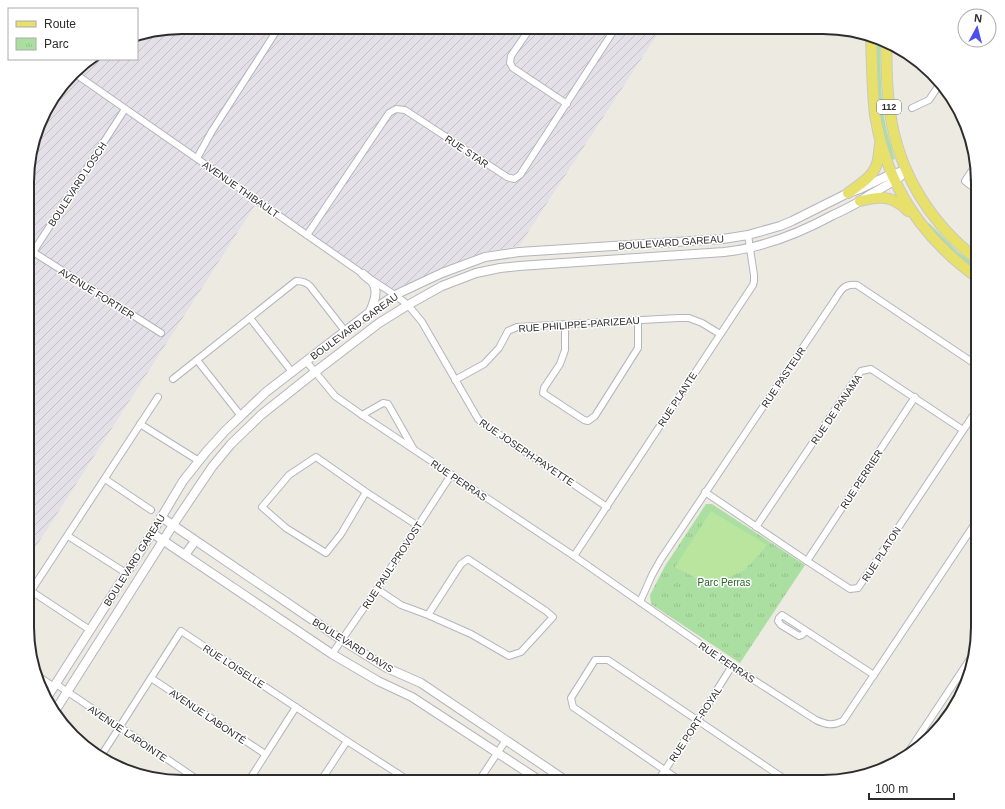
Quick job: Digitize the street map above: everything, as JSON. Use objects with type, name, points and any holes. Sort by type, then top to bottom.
[{"type":"main road","name":"112","points":[[872,43],[874,102],[880,140],[886,160],[914,215],[941,248],[971,273]]},
{"type":"main road","name":"112","points":[[886,48],[890,112],[898,148],[906,171],[919,195],[938,222],[955,241],[971,254]]},
{"type":"main road","points":[[848,193],[867,178],[875,168],[880,140]]},
{"type":"main road","points":[[860,201],[888,198],[899,203],[914,215]]},
{"type":"street","points":[[197,158],[212,131],[274,34]]},
{"type":"street","points":[[526,34],[511,56],[510,63],[513,68],[566,104]]},
{"type":"street","name":"RUE STAR","points":[[307,235],[389,114],[396,109],[405,110],[507,177],[514,179],[520,175],[611,34]]},
{"type":"street","name":"AVENUE THIBAULT","points":[[78,76],[408,305]]},
{"type":"street","points":[[912,108],[929,100],[937,88]]},
{"type":"street","name":"BOULEVARD LOSCH","points":[[34,250],[125,109]]},
{"type":"street","name":"BOULEVARD GAREAU","points":[[58,707],[163,540],[212,467],[231,444],[261,415],[379,323],[442,286],[476,273],[500,268],[708,254],[749,248],[769,243],[795,234],[860,201],[906,171]]},
{"type":"street","points":[[971,172],[964,181],[971,186]]},
{"type":"street","name":"BOULEVARD GAREAU","points":[[50,693],[152,533],[183,481],[198,462],[225,431],[266,392],[370,312],[395,295],[442,273],[486,257],[519,252],[723,239],[748,235],[792,222],[848,193],[894,178]]},
{"type":"street","name":"RUE PLANTE","points":[[574,556],[753,285],[754,276],[748,235]]},
{"type":"street","name":"AVENUE FORTIER","points":[[34,253],[161,333]]},
{"type":"street","points":[[364,274],[373,283],[375,288],[375,298],[370,312]]},
{"type":"street","points":[[173,379],[296,282],[307,283],[310,286],[345,331]]},
{"type":"street","name":"RUE PASTEUR","points":[[640,602],[661,559],[845,286],[851,284],[857,285],[971,361]]},
{"type":"street","name":"RUE JOSEPH-PAYETTE","points":[[408,305],[422,322],[478,419],[607,507]]},
{"type":"street","points":[[250,318],[292,372]]},
{"type":"street","name":"RUE PHILIPPE-PARIZEAU","points":[[455,380],[484,364],[499,348],[508,331],[516,327],[689,318],[702,323],[720,334]]},
{"type":"street","points":[[565,324],[565,350],[560,364],[544,388],[543,393],[584,420],[588,421],[595,416],[638,348],[638,320]]},
{"type":"street","points":[[196,360],[241,416]]},
{"type":"street","name":"RUE PERRAS","points":[[306,361],[335,396],[362,415],[574,556],[732,666],[816,720],[826,724],[835,724],[843,721],[971,530]]},
{"type":"street","name":"RUE DE PANAMA","points":[[756,527],[861,370],[871,369],[963,430]]},
{"type":"street","points":[[34,587],[158,397]]},
{"type":"street","name":"RUE PERRIER","points":[[807,561],[915,397]]},
{"type":"street","name":"RUE PERRAS","points":[[362,415],[383,403],[388,404],[414,450]]},
{"type":"street","name":"RUE PLATON","points":[[705,492],[850,589],[858,588],[971,418]]},
{"type":"street","points":[[140,424],[198,462]]},
{"type":"street","points":[[366,492],[341,534],[326,553],[286,528],[262,507],[289,475],[316,457],[418,526]]},
{"type":"street","name":"RUE PAUL-PROVOST","points":[[332,654],[377,589],[451,475]]},
{"type":"street","points":[[105,479],[151,510]]},
{"type":"street","name":"BOULEVARD DAVIS","points":[[161,517],[342,640],[387,668],[421,683],[558,775]]},
{"type":"street","name":"BOULEVARD DAVIS","points":[[152,533],[332,654],[378,681],[412,697],[531,775]]},
{"type":"street","points":[[68,536],[126,573]]},
{"type":"street","points":[[185,555],[195,541]]},
{"type":"street","points":[[377,589],[401,605],[471,634],[509,656],[521,652],[553,617],[468,559],[461,564],[428,615]]},
{"type":"street","points":[[34,597],[90,630]]},
{"type":"street","name":"RUE LOISELLE","points":[[103,752],[180,631],[400,775]]},
{"type":"street","points":[[806,631],[874,675]]},
{"type":"street","points":[[672,775],[573,707],[571,698],[595,660],[608,660],[778,775]]},
{"type":"street","name":"RUE PORT-ROYAL","points":[[661,775],[732,666]]},
{"type":"street","points":[[914,743],[966,666]]},
{"type":"street","name":"AVENUE LABONTÉ","points":[[151,678],[266,754]]},
{"type":"street","name":"AVENUE LAPOINTE","points":[[44,679],[67,692],[191,775]]},
{"type":"street","points":[[252,775],[296,707]]},
{"type":"street","points":[[483,775],[506,740]]},
{"type":"street","points":[[325,775],[347,741]]},
{"type":"shaded area","points":[[173,34],[657,34],[519,246],[483,252],[394,294],[255,205],[34,550],[35,163],[39,144],[49,117],[71,84],[84,71],[99,60],[138,60],[138,41]]},
{"type":"green space","points":[[876,44],[880,45],[883,107],[886,128],[895,159],[892,160],[883,131],[877,90]]},
{"type":"green space","points":[[929,223],[958,252],[971,262],[971,266],[967,263],[966,264],[948,248],[928,225]]},
{"type":"green space","name":"Parc Perras","points":[[706,504],[712,504],[805,565],[740,663],[651,604],[650,595],[665,566]]},
{"type":"green space","points":[[711,511],[767,545],[743,571],[725,579],[700,580],[675,567]]}]
